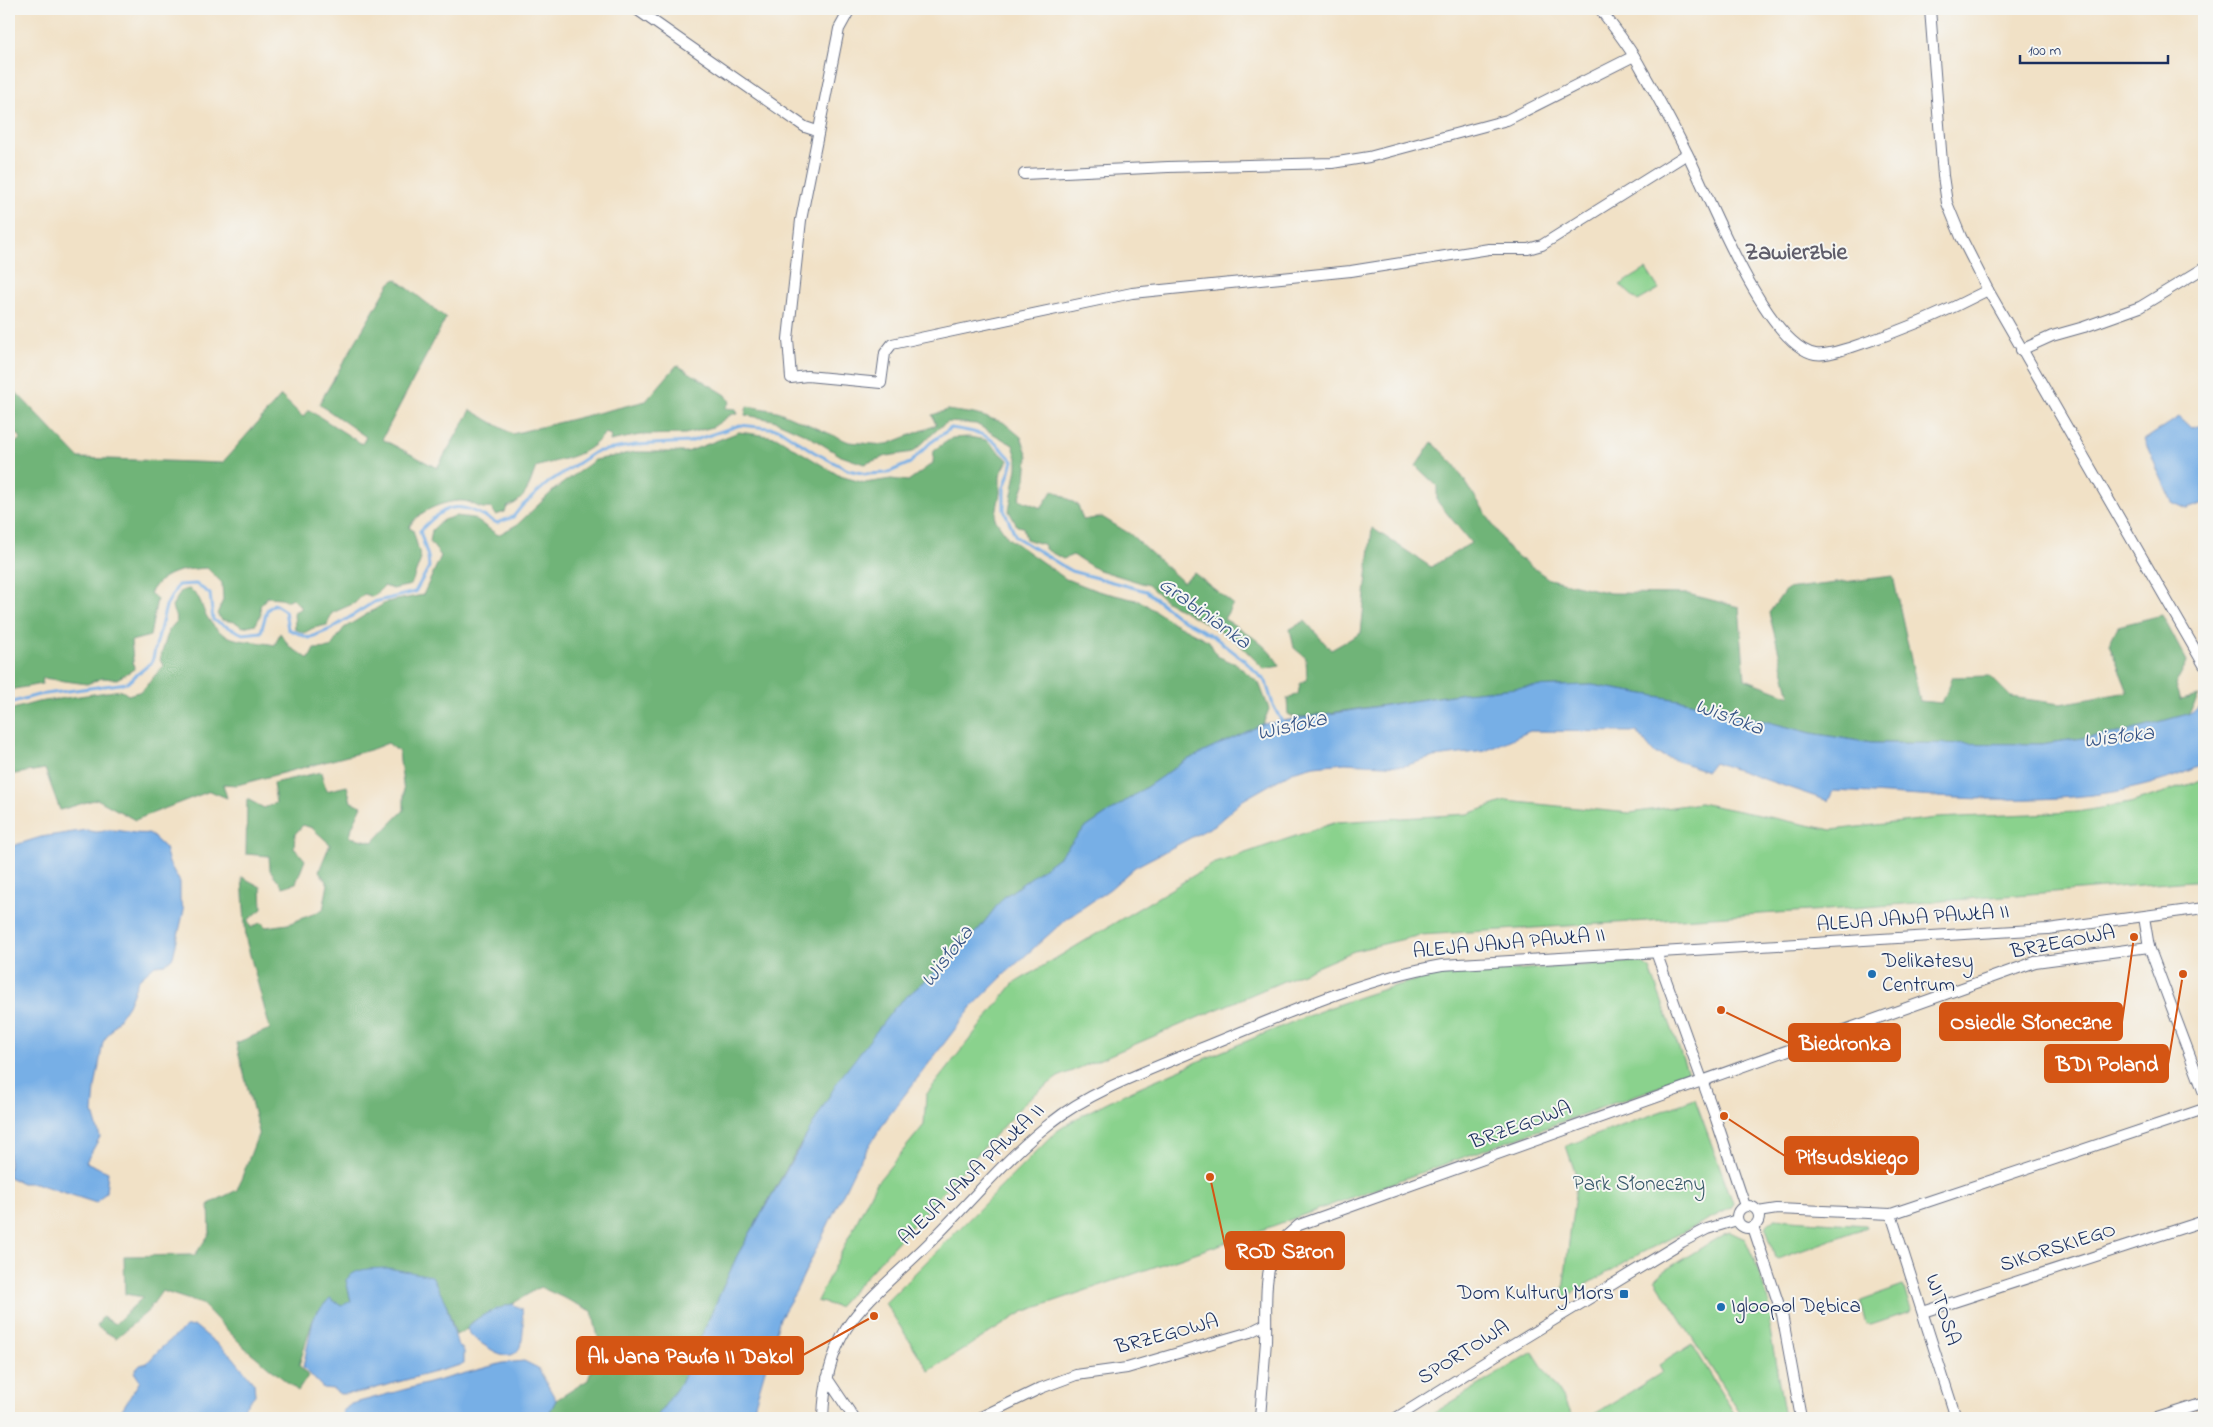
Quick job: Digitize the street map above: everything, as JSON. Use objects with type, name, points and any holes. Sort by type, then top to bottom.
[{"type":"street","points":[[636,9],[805,127],[817,131]]},
{"type":"street","points":[[850,9],[839,29],[817,131],[801,220],[788,339],[791,378],[807,376],[881,383],[885,353],[892,344],[1132,293],[1351,271],[1489,249],[1528,249],[1542,245],[1687,154]]},
{"type":"street","points":[[1600,9],[1634,56],[1687,154],[1754,293],[1787,338],[1808,352],[1817,355],[1830,353],[1869,341],[1948,311],[1988,290]]},
{"type":"street","points":[[1930,9],[1943,176],[1947,203],[1960,237],[2021,350],[2204,665]]},
{"type":"street","points":[[1024,174],[1168,167],[1332,163],[1369,157],[1507,120],[1634,56]]},
{"type":"street","points":[[2021,350],[2052,336],[2140,307],[2204,268]]},
{"type":"street","name":"ALEJA JANA PAWŁA II","points":[[823,1418],[827,1378],[831,1362],[846,1328],[867,1303],[950,1222],[1008,1161],[1052,1121],[1084,1102],[1165,1064],[1290,1012],[1403,972],[1451,964],[2048,929],[2204,908]]},
{"type":"street","points":[[2144,917],[2149,946],[2204,1093]]},
{"type":"street","name":"BRZEGOWA","points":[[979,1418],[1041,1388],[1076,1375],[1127,1368],[1250,1332],[1264,1324],[1270,1269],[1275,1250],[1282,1240],[1299,1225],[2035,962],[2149,946]]},
{"type":"street","points":[[1656,952],[1745,1206]]},
{"type":"street","points":[[1758,1212],[1767,1209],[1891,1214],[2204,1109]]},
{"type":"street","points":[[1745,1206],[1753,1206],[1758,1212],[1759,1219],[1753,1227],[1743,1227],[1736,1220],[1737,1212],[1745,1206]]},
{"type":"street","name":"WITOSA","points":[[1891,1214],[1956,1418]]},
{"type":"street","name":"SPORTOWA","points":[[1396,1418],[1682,1242],[1707,1230],[1736,1220]]},
{"type":"street","name":"SIKORSKIEGO","points":[[1923,1312],[2204,1221]]},
{"type":"street","points":[[1753,1227],[1782,1314],[1801,1418]]},
{"type":"street","points":[[1260,1418],[1266,1338],[1264,1324]]},
{"type":"street","points":[[827,1378],[854,1418]]},
{"type":"street","points":[[2157,1418],[2204,1403]]},
{"type":"green space","points":[[1646,269],[1659,289],[1638,301],[1620,285]]},
{"type":"green space","points":[[396,279],[446,318],[382,439],[437,468],[471,410],[512,434],[646,401],[677,365],[726,395],[730,402],[725,408],[736,409],[738,414],[732,414],[713,427],[685,434],[640,435],[610,441],[611,435],[605,433],[590,448],[574,456],[536,467],[523,496],[507,507],[505,512],[496,515],[492,508],[482,508],[463,501],[440,505],[424,512],[412,522],[409,528],[413,530],[421,559],[411,585],[393,589],[384,586],[373,597],[364,594],[355,603],[332,613],[327,625],[313,628],[304,633],[295,629],[294,612],[302,608],[292,598],[286,601],[281,598],[267,597],[260,606],[261,614],[256,624],[243,627],[235,622],[222,620],[217,614],[223,600],[222,583],[207,568],[181,571],[162,580],[150,593],[157,599],[150,636],[131,641],[134,669],[117,679],[102,678],[87,684],[43,678],[42,684],[9,690],[9,449],[21,438],[9,425],[9,387],[79,458],[222,463],[281,396],[303,417],[309,410],[362,444],[366,437],[319,404],[390,283]]},
{"type":"green space","points":[[747,406],[777,411],[849,442],[885,445],[936,425],[932,415],[948,410],[974,414],[1003,422],[1021,437],[1028,456],[1026,479],[1019,499],[1041,508],[1053,490],[1078,505],[1083,520],[1102,517],[1130,534],[1183,582],[1194,573],[1233,604],[1224,619],[1263,645],[1280,666],[1264,669],[1234,639],[1166,601],[1148,585],[1096,569],[1073,555],[1063,559],[1045,549],[1045,545],[1026,539],[1023,527],[1017,526],[1009,511],[1017,468],[1017,458],[1013,445],[976,424],[948,422],[913,452],[887,456],[864,464],[841,456],[807,435],[773,420],[745,415]]},
{"type":"green space","points":[[739,432],[776,437],[840,476],[865,483],[891,479],[908,481],[933,463],[934,450],[952,438],[969,437],[986,440],[1008,460],[1000,475],[1000,493],[995,519],[1008,538],[1066,579],[1098,591],[1140,601],[1174,623],[1209,641],[1217,656],[1236,664],[1259,683],[1269,709],[1263,724],[1185,761],[1084,829],[1059,857],[1003,898],[979,929],[934,973],[896,1006],[798,1148],[737,1256],[680,1384],[656,1418],[530,1418],[548,1415],[556,1400],[588,1380],[600,1346],[592,1311],[540,1287],[512,1304],[472,1322],[467,1329],[456,1335],[446,1304],[346,1280],[351,1301],[341,1307],[330,1298],[314,1316],[299,1365],[308,1376],[298,1391],[244,1347],[202,1304],[162,1291],[147,1312],[116,1338],[97,1327],[102,1317],[115,1324],[143,1297],[125,1294],[124,1256],[195,1255],[210,1233],[209,1204],[237,1190],[259,1132],[236,1043],[270,1029],[246,940],[242,877],[261,887],[262,909],[248,920],[251,928],[261,922],[266,927],[288,924],[323,910],[328,884],[319,871],[330,844],[312,828],[303,825],[295,834],[294,847],[305,860],[296,883],[283,887],[270,870],[269,856],[246,854],[247,799],[264,808],[276,803],[273,783],[321,772],[326,791],[347,786],[351,802],[362,806],[352,827],[350,837],[373,842],[404,810],[399,752],[388,743],[370,750],[237,785],[223,784],[227,798],[210,791],[135,820],[97,799],[60,810],[45,769],[9,775],[9,710],[38,702],[121,690],[128,695],[142,691],[163,666],[160,659],[169,630],[177,621],[172,607],[181,591],[189,589],[197,596],[207,617],[214,626],[228,637],[275,645],[280,633],[290,647],[309,659],[314,649],[330,648],[344,628],[387,602],[423,595],[441,556],[430,542],[432,530],[443,520],[456,516],[473,518],[498,535],[518,524],[555,489],[595,460],[635,452],[687,452]]},
{"type":"green space","points":[[1432,442],[1454,464],[1510,551],[1549,579],[1610,593],[1688,594],[1739,607],[1745,679],[1790,696],[1769,613],[1786,589],[1893,576],[1920,701],[1942,703],[1953,677],[1990,676],[2011,697],[2060,704],[2128,692],[2109,644],[2118,626],[2162,615],[2187,662],[2175,685],[2180,700],[2199,696],[2188,714],[2119,733],[2041,744],[1871,743],[1811,733],[1690,702],[1592,685],[1527,687],[1465,693],[1296,718],[1288,714],[1287,699],[1298,694],[1300,684],[1307,679],[1306,658],[1294,648],[1290,629],[1305,621],[1331,650],[1361,633],[1372,528],[1431,567],[1471,543],[1437,501],[1437,486],[1416,466]]},
{"type":"green space","points":[[2204,778],[2204,880],[1841,909],[1421,935],[1354,951],[1058,1077],[1027,1100],[838,1307],[817,1301],[875,1185],[924,1125],[926,1095],[1013,984],[1213,864],[1337,822],[1468,814],[1506,801],[1630,813],[1700,803],[1832,830],[1937,818],[2077,812],[2130,803],[2194,783]]},
{"type":"green space","points":[[1640,962],[1650,969],[1689,1076],[1256,1232],[1023,1312],[929,1371],[885,1303],[1057,1131],[1090,1111],[1125,1094],[1286,1024],[1347,1001],[1409,982],[1440,975]]},
{"type":"green space","name":"Park Słoneczny","points":[[1695,1099],[1733,1203],[1731,1208],[1641,1253],[1562,1299],[1577,1178],[1566,1146]]},
{"type":"green space","points":[[1776,1219],[1866,1225],[1867,1227],[1778,1259],[1775,1257],[1766,1228],[1769,1222]]},
{"type":"green space","name":"Park Słoneczny","points":[[1730,1232],[1745,1239],[1757,1266],[1773,1317],[1769,1324],[1785,1418],[1743,1418],[1655,1279],[1662,1272]]},
{"type":"green space","points":[[1903,1286],[1911,1309],[1910,1312],[1871,1325],[1866,1324],[1860,1304],[1861,1301]]},
{"type":"green space","points":[[1692,1344],[1737,1418],[1588,1418],[1663,1372],[1659,1365]]},
{"type":"green space","points":[[1533,1352],[1575,1418],[1426,1418],[1523,1358]]},
{"type":"water","points":[[2179,417],[2191,428],[2204,425],[2204,503],[2187,509],[2172,502],[2144,440]]},
{"type":"water","name":"Wisłoka","points":[[1592,685],[1690,702],[1811,733],[1871,743],[2041,744],[2119,733],[2188,714],[2204,705],[2204,764],[2162,781],[2117,791],[2070,797],[1974,799],[1833,791],[1828,801],[1714,762],[1707,771],[1654,753],[1637,732],[1530,731],[1485,751],[1434,757],[1404,766],[1345,763],[1314,766],[1292,772],[1243,800],[1215,825],[1135,867],[1110,889],[1065,920],[1006,973],[972,1007],[887,1118],[857,1165],[796,1291],[780,1318],[751,1418],[656,1418],[680,1384],[737,1256],[838,1081],[896,1006],[934,973],[979,929],[1003,898],[1059,857],[1084,829],[1185,761],[1263,724],[1465,693],[1527,687]]},
{"type":"water","points":[[87,830],[97,832],[110,830],[149,833],[165,848],[169,863],[180,882],[180,900],[184,910],[173,957],[165,964],[155,965],[139,979],[128,1005],[103,1042],[95,1088],[93,1113],[100,1137],[86,1162],[108,1172],[106,1192],[96,1203],[35,1183],[22,1183],[9,1177],[9,847],[41,837]]},
{"type":"water","points":[[387,1268],[432,1276],[446,1304],[457,1343],[464,1351],[464,1364],[358,1393],[340,1394],[333,1389],[323,1388],[303,1367],[314,1316],[330,1298],[341,1306],[351,1301],[346,1280],[350,1276],[359,1271]]},
{"type":"water","points":[[512,1304],[522,1309],[523,1320],[522,1340],[520,1348],[515,1353],[508,1355],[487,1347],[473,1337],[467,1329],[481,1316]]},
{"type":"water","points":[[195,1326],[232,1356],[254,1383],[255,1395],[245,1406],[243,1418],[112,1418],[121,1411],[140,1381],[134,1372],[140,1365],[147,1363],[161,1348],[186,1327]]},
{"type":"water","points":[[524,1361],[538,1368],[556,1400],[548,1415],[530,1418],[346,1418],[342,1412],[351,1404],[503,1363]]},
{"type":"waterway","name":"Grabinianka","points":[[9,703],[38,695],[127,683],[152,662],[166,606],[178,585],[196,584],[210,594],[213,620],[243,634],[261,632],[267,610],[274,604],[285,611],[288,629],[309,638],[331,629],[374,602],[415,592],[429,567],[420,531],[440,513],[456,507],[474,511],[497,523],[513,517],[522,506],[549,482],[595,452],[635,445],[689,442],[740,425],[779,429],[814,452],[848,470],[866,474],[887,473],[910,463],[930,443],[951,428],[980,434],[992,440],[1013,461],[1004,488],[1004,510],[1016,537],[1071,571],[1146,591],[1178,617],[1213,636],[1244,660],[1266,682],[1273,705],[1283,724]]},
{"type":"place","name":"Osiedle Słoneczne","points":[[2134,937]]},
{"type":"place","name":"Delikatesy Centrum","points":[[1872,974]]},
{"type":"place","name":"BDI Poland","points":[[2183,974]]},
{"type":"place","name":"Biedronka","points":[[1721,1010]]},
{"type":"place","name":"Piłsudskiego","points":[[1724,1116]]},
{"type":"place","name":"ROD Szron","points":[[1210,1177]]},
{"type":"place","name":"Dom Kultury Mors","points":[[1624,1294]]},
{"type":"place","name":"Igloopol Dębica","points":[[1721,1307]]},
{"type":"place","name":"Al. Jana Pawła II Dakol","points":[[874,1316]]},
{"type":"district","name":"Zawierzbie","points":[[1796,253]]}]
